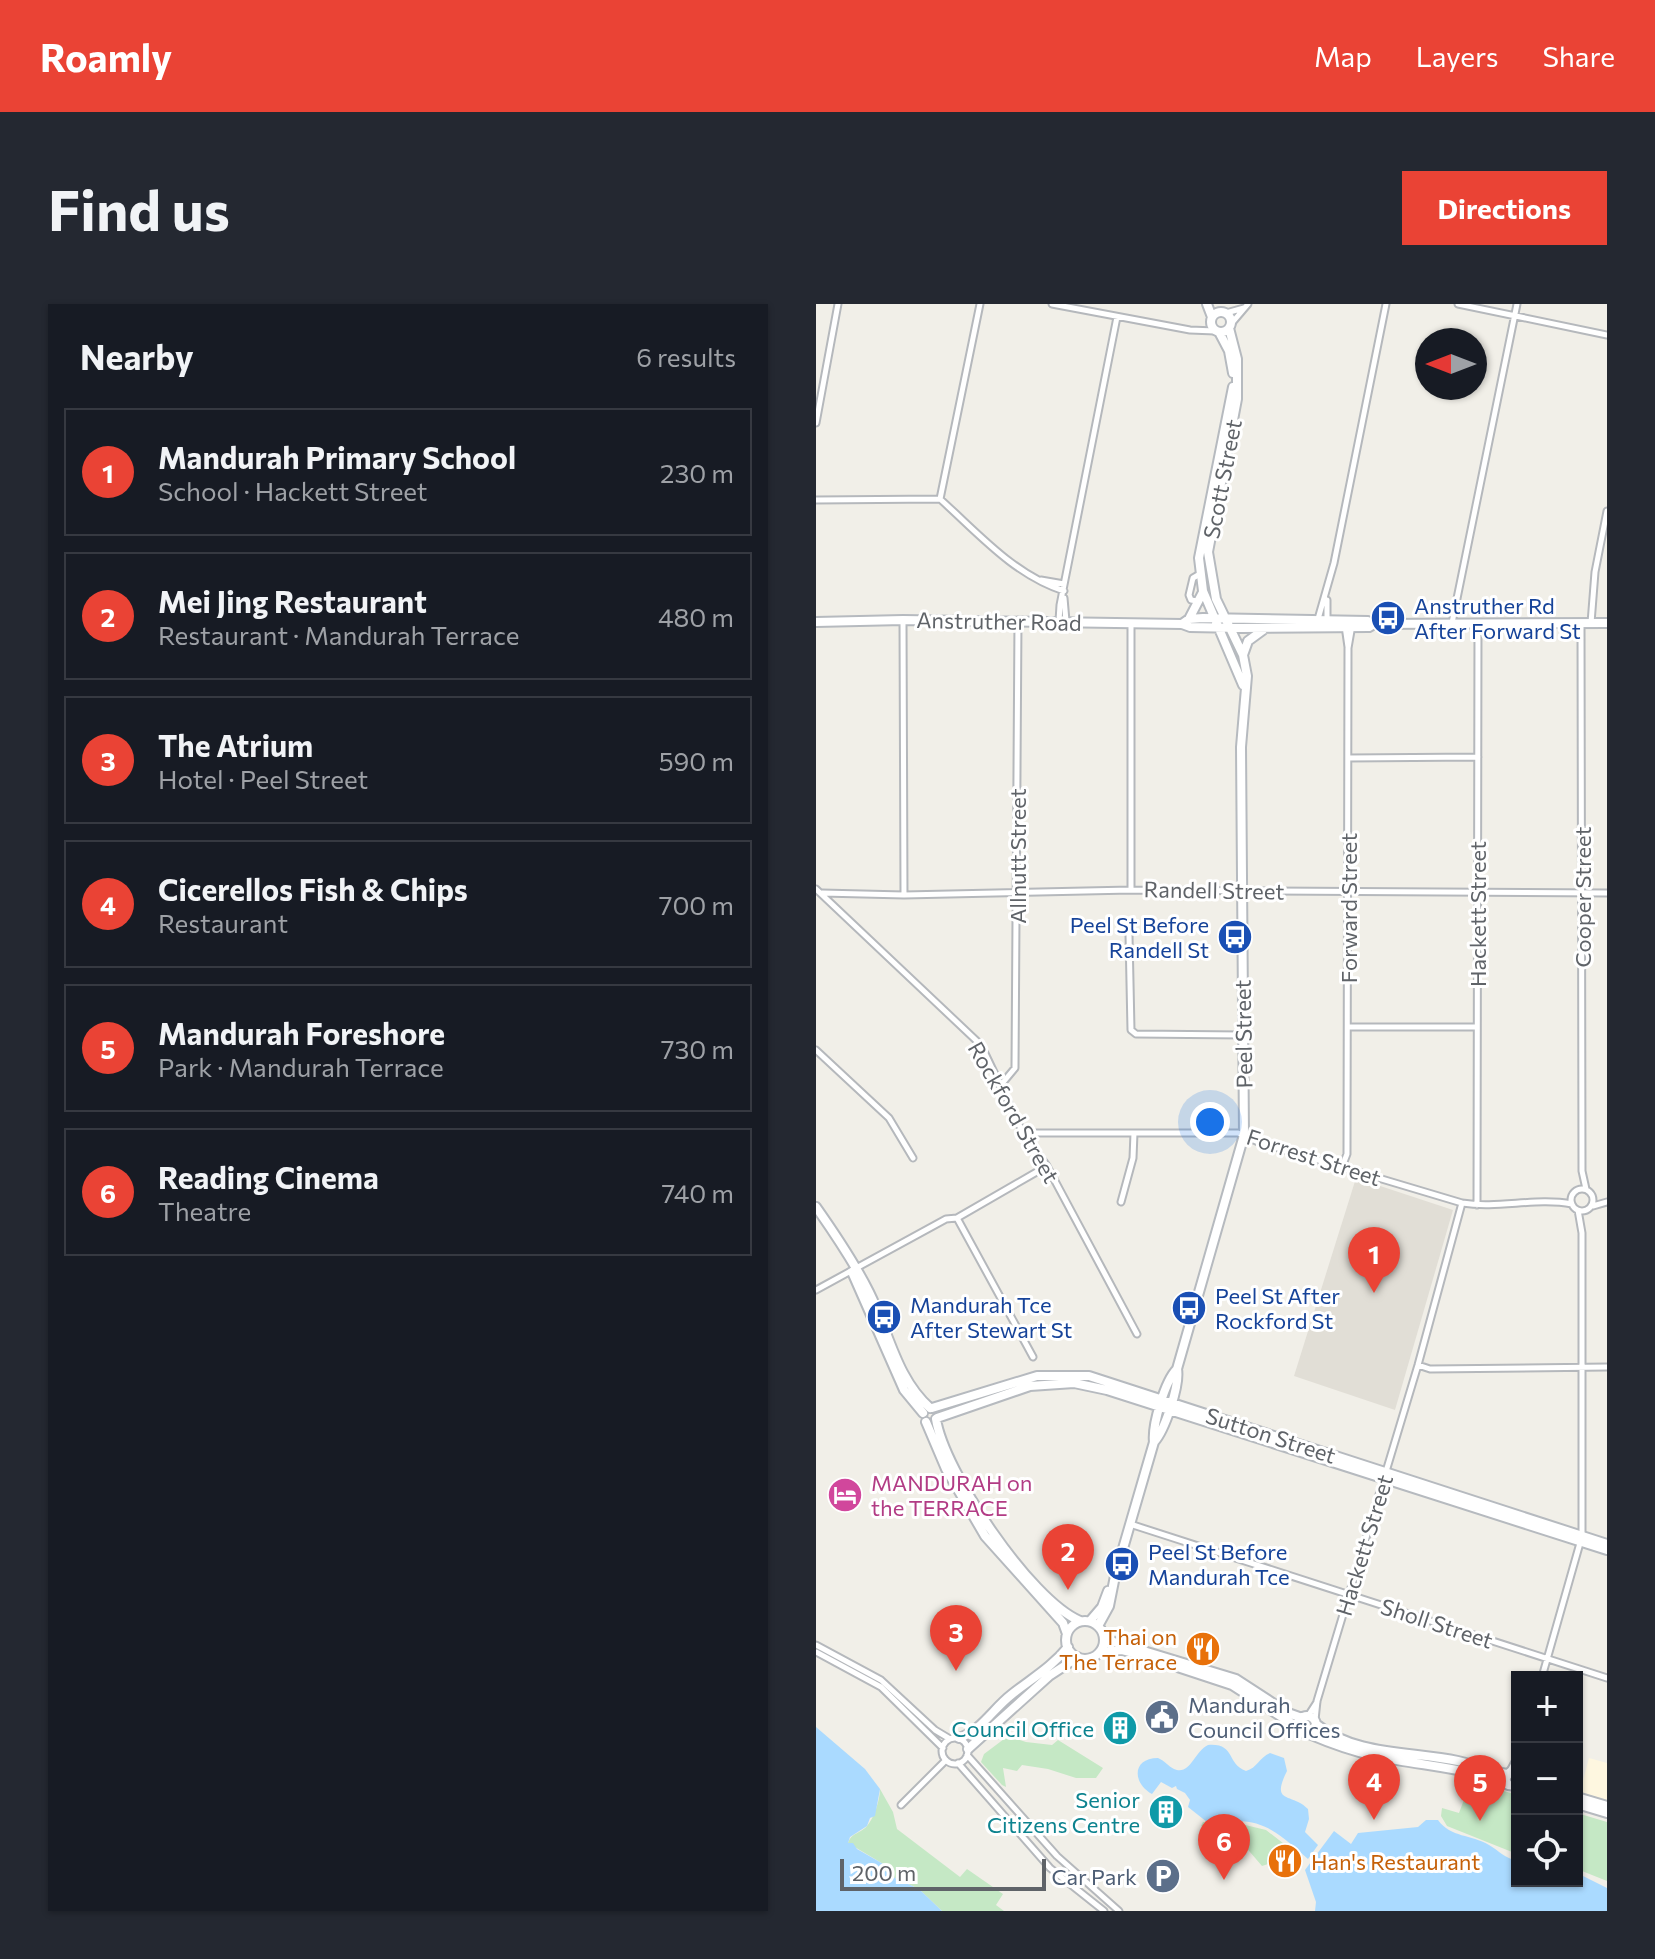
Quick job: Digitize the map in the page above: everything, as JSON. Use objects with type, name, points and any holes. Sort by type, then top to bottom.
[{"type":"main road","points":[[1207,304],[1211,318],[1224,312],[1216,304]]},
{"type":"main road","name":"Scott Street","points":[[1224,312],[1237,359],[1237,399],[1208,552],[1216,599],[1228,623]]},
{"type":"main road","name":"Scott Street","points":[[1211,318],[1212,327],[1231,357],[1232,392],[1200,545],[1203,591],[1219,628]]},
{"type":"main road","points":[[1217,332],[1230,326]]},
{"type":"main road","points":[[1185,621],[1200,601],[1203,591]]},
{"type":"main road","name":"Anstruther Road","points":[[816,622],[1062,621],[1131,624],[1214,618],[1267,628],[1322,624]]},
{"type":"main road","name":"Anstruther Road","points":[[1185,621],[1190,627],[1219,628],[1228,623],[1349,624],[1369,627],[1374,624],[1607,623]]},
{"type":"main road","name":"Peel Street","points":[[1089,1623],[1102,1607],[1115,1576],[1154,1442],[1153,1433],[1179,1377],[1177,1369],[1244,1135],[1241,747],[1247,676],[1243,655],[1228,623]]},
{"type":"main road","name":"Peel Street","points":[[1219,628],[1245,690]]},
{"type":"main road","points":[[1243,655],[1252,635],[1267,628]]},
{"type":"main road","points":[[816,1207],[854,1270],[904,1390],[928,1413],[946,1469],[985,1536],[1063,1623],[1068,1647],[1078,1657],[1088,1659],[1100,1652],[1122,1650],[1138,1654],[1232,1685],[1309,1734],[1341,1747],[1376,1756],[1510,1775]]},
{"type":"main road","points":[[816,1217],[854,1270]]},
{"type":"main road","name":"Sutton Street","points":[[928,1413],[1037,1376],[1072,1374],[1607,1550]]},
{"type":"main road","name":"Sutton Street","points":[[936,1418],[1030,1386],[1074,1383],[1108,1386]]},
{"type":"main road","points":[[928,1413],[936,1411],[939,1438],[989,1530],[1060,1609],[1089,1623],[1104,1639],[1236,1679],[1288,1713],[1310,1720],[1334,1737],[1352,1744],[1459,1761],[1510,1775]]},
{"type":"main road","name":"Sutton Street","points":[[1581,1539],[1607,1544]]},
{"type":"main road","points":[[1067,1634],[1070,1629],[1089,1623]]},
{"type":"main road","points":[[1100,1652],[1104,1639]]},
{"type":"main road","points":[[954,1739],[975,1731],[1011,1694],[1056,1661],[1068,1647]]},
{"type":"main road","points":[[967,1752],[1049,1676],[1078,1657]]},
{"type":"main road","points":[[1299,1728],[1310,1720]]},
{"type":"main road","points":[[1309,1734],[1314,1731],[1310,1720]]},
{"type":"main road","points":[[1583,1799],[1607,1806]]},
{"type":"main road","points":[[1583,1806],[1607,1813]]},
{"type":"street","points":[[816,423],[838,304]]},
{"type":"street","points":[[940,499],[980,304]]},
{"type":"street","points":[[1052,304],[1217,332]]},
{"type":"street","points":[[1322,624],[1386,304]]},
{"type":"street","points":[[1458,304],[1607,335]]},
{"type":"street","points":[[1452,623],[1517,304]]},
{"type":"street","points":[[1224,312],[1246,306]]},
{"type":"street","points":[[1230,326],[1246,306]]},
{"type":"street","points":[[1062,621],[1064,591],[1117,317]]},
{"type":"street","points":[[1198,330],[1211,318]]},
{"type":"street","points":[[816,500],[940,499],[1011,563],[1064,591]]},
{"type":"street","name":"Cooper Street","points":[[1586,1189],[1582,1171],[1582,892],[1586,623],[1607,511]]},
{"type":"street","points":[[1197,601],[1191,600],[1189,595],[1193,578],[1200,574]]},
{"type":"street","points":[[1322,624],[1327,595]]},
{"type":"street","points":[[903,620],[904,895]]},
{"type":"street","name":"Allnutt Street","points":[[1000,1086],[1015,1068],[1018,621]]},
{"type":"street","points":[[1131,624],[1131,890]]},
{"type":"street","name":"Forward Street","points":[[1342,1167],[1347,1154],[1349,624]]},
{"type":"street","name":"Hackett Street","points":[[1477,1205],[1478,624]]},
{"type":"street","points":[[1348,758],[1478,757]]},
{"type":"street","name":"Randell Street","points":[[819,891],[904,895],[1131,890],[1607,893]]},
{"type":"street","name":"Rockford Street","points":[[819,891],[981,1045],[1023,1133],[1047,1166],[1137,1334]]},
{"type":"street","points":[[1129,935],[1131,1030],[1136,1034],[1242,1035]]},
{"type":"street","points":[[1348,1027],[1477,1027]]},
{"type":"street","points":[[816,1050],[889,1118],[913,1158]]},
{"type":"street","name":"Forrest Street","points":[[1023,1133],[1230,1132],[1462,1203],[1554,1201],[1572,1204]]},
{"type":"street","points":[[1121,1202],[1133,1158],[1134,1133]]},
{"type":"street","points":[[816,1290],[946,1219],[957,1218],[1047,1166]]},
{"type":"street","name":"Cooper Street","points":[[1574,1192],[1582,1171]]},
{"type":"street","points":[[1544,1671],[1581,1539],[1582,1233],[1578,1210],[1572,1204],[1574,1192],[1586,1189],[1607,1200]]},
{"type":"street","name":"Forrest Street","points":[[1554,1201],[1574,1192]]},
{"type":"street","points":[[1582,1233],[1593,1195]]},
{"type":"street","points":[[1578,1210],[1607,1200]]},
{"type":"street","name":"Hackett Street","points":[[1310,1720],[1418,1365],[1462,1203]]},
{"type":"street","points":[[957,1218],[1033,1357]]},
{"type":"street","points":[[1418,1365],[1430,1369],[1607,1367]]},
{"type":"street","name":"Sholl Street","points":[[1130,1524],[1607,1678]]},
{"type":"street","points":[[816,1645],[881,1680],[935,1730],[954,1739],[1057,1856],[1119,1911]]},
{"type":"street","points":[[816,1652],[881,1687],[943,1748],[946,1760]]},
{"type":"street","points":[[943,1748],[954,1739]]},
{"type":"street","points":[[958,1763],[967,1752]]},
{"type":"street","points":[[946,1760],[958,1763],[1050,1868],[1104,1911]]},
{"type":"street","points":[[901,1805],[946,1760]]},
{"type":"shaded area","points":[[1356,1178],[1453,1210],[1395,1410],[1294,1376]]},
{"type":"shaded area","points":[[1589,1758],[1607,1763],[1607,1800],[1583,1793]]},
{"type":"green space","points":[[1008,1736],[1052,1745],[1058,1740],[1103,1768],[1096,1778],[1076,1778],[1022,1765],[1017,1771],[1003,1768],[1006,1787],[981,1762],[984,1754]]},
{"type":"green space","points":[[1471,1781],[1511,1793],[1511,1852],[1447,1826],[1441,1816],[1442,1808],[1459,1813]]},
{"type":"green space","points":[[880,1789],[893,1812],[897,1829],[960,1877],[967,1869],[1003,1894],[996,1905],[1004,1911],[942,1911],[919,1889],[895,1878],[884,1870],[885,1865],[848,1843],[870,1823]]},
{"type":"green space","points":[[1583,1815],[1607,1822],[1607,1881],[1583,1871]]},
{"type":"green space","points":[[1203,1822],[1237,1823],[1266,1830],[1288,1847],[1271,1853],[1274,1862],[1262,1866],[1244,1845],[1221,1841],[1201,1826]]},
{"type":"water","points":[[816,1727],[865,1769],[880,1789],[875,1816],[870,1818],[867,1826],[850,1837],[848,1843],[853,1843],[857,1849],[885,1865],[884,1870],[895,1878],[919,1889],[942,1911],[816,1911]]},
{"type":"water","points":[[1208,1745],[1223,1747],[1246,1771],[1270,1753],[1284,1758],[1287,1771],[1282,1782],[1282,1793],[1308,1809],[1305,1832],[1318,1845],[1308,1859],[1276,1833],[1258,1824],[1207,1822],[1188,1807],[1190,1800],[1176,1786],[1172,1788],[1161,1782],[1152,1794],[1141,1784],[1138,1772],[1143,1762],[1158,1758],[1174,1769],[1184,1769]]},
{"type":"water","points":[[1426,1820],[1438,1820],[1449,1830],[1489,1845],[1511,1858],[1511,1887],[1583,1887],[1583,1876],[1607,1888],[1607,1911],[1315,1911],[1316,1902],[1305,1870],[1334,1831],[1351,1844],[1358,1833],[1418,1827]]},
{"type":"place","name":"Anstruther Rd After Forward St","points":[[1388,618]]},
{"type":"place","name":"Peel St Before Randell St","points":[[1235,937]]},
{"type":"place","name":"Mandurah Primary School","points":[[1374,1293]]},
{"type":"place","name":"Peel St After Rockford St","points":[[1189,1308]]},
{"type":"place","name":"Mandurah Tce After Stewart St","points":[[884,1317]]},
{"type":"place","name":"MANDURAH on the TERRACE","points":[[845,1495]]},
{"type":"place","name":"Peel St Before Mandurah Tce","points":[[1122,1564]]},
{"type":"place","name":"Mei Jing Restaurant","points":[[1068,1590]]},
{"type":"place","name":"Thai on The Terrace","points":[[1203,1649]]},
{"type":"place","name":"The Atrium","points":[[956,1671]]},
{"type":"place","name":"Mandurah Council Offices","points":[[1162,1717]]},
{"type":"place","name":"Council Office","points":[[1120,1728]]},
{"type":"place","name":"Senior Citizens Centre","points":[[1166,1812]]},
{"type":"place","name":"Cicerellos Fish & Chips","points":[[1374,1820]]},
{"type":"place","name":"Mandurah Foreshore","points":[[1480,1821]]},
{"type":"place","name":"Han's Restaurant","points":[[1285,1861]]},
{"type":"place","name":"Car Park","points":[[1163,1876]]},
{"type":"place","name":"Reading Cinema","points":[[1224,1880]]}]
